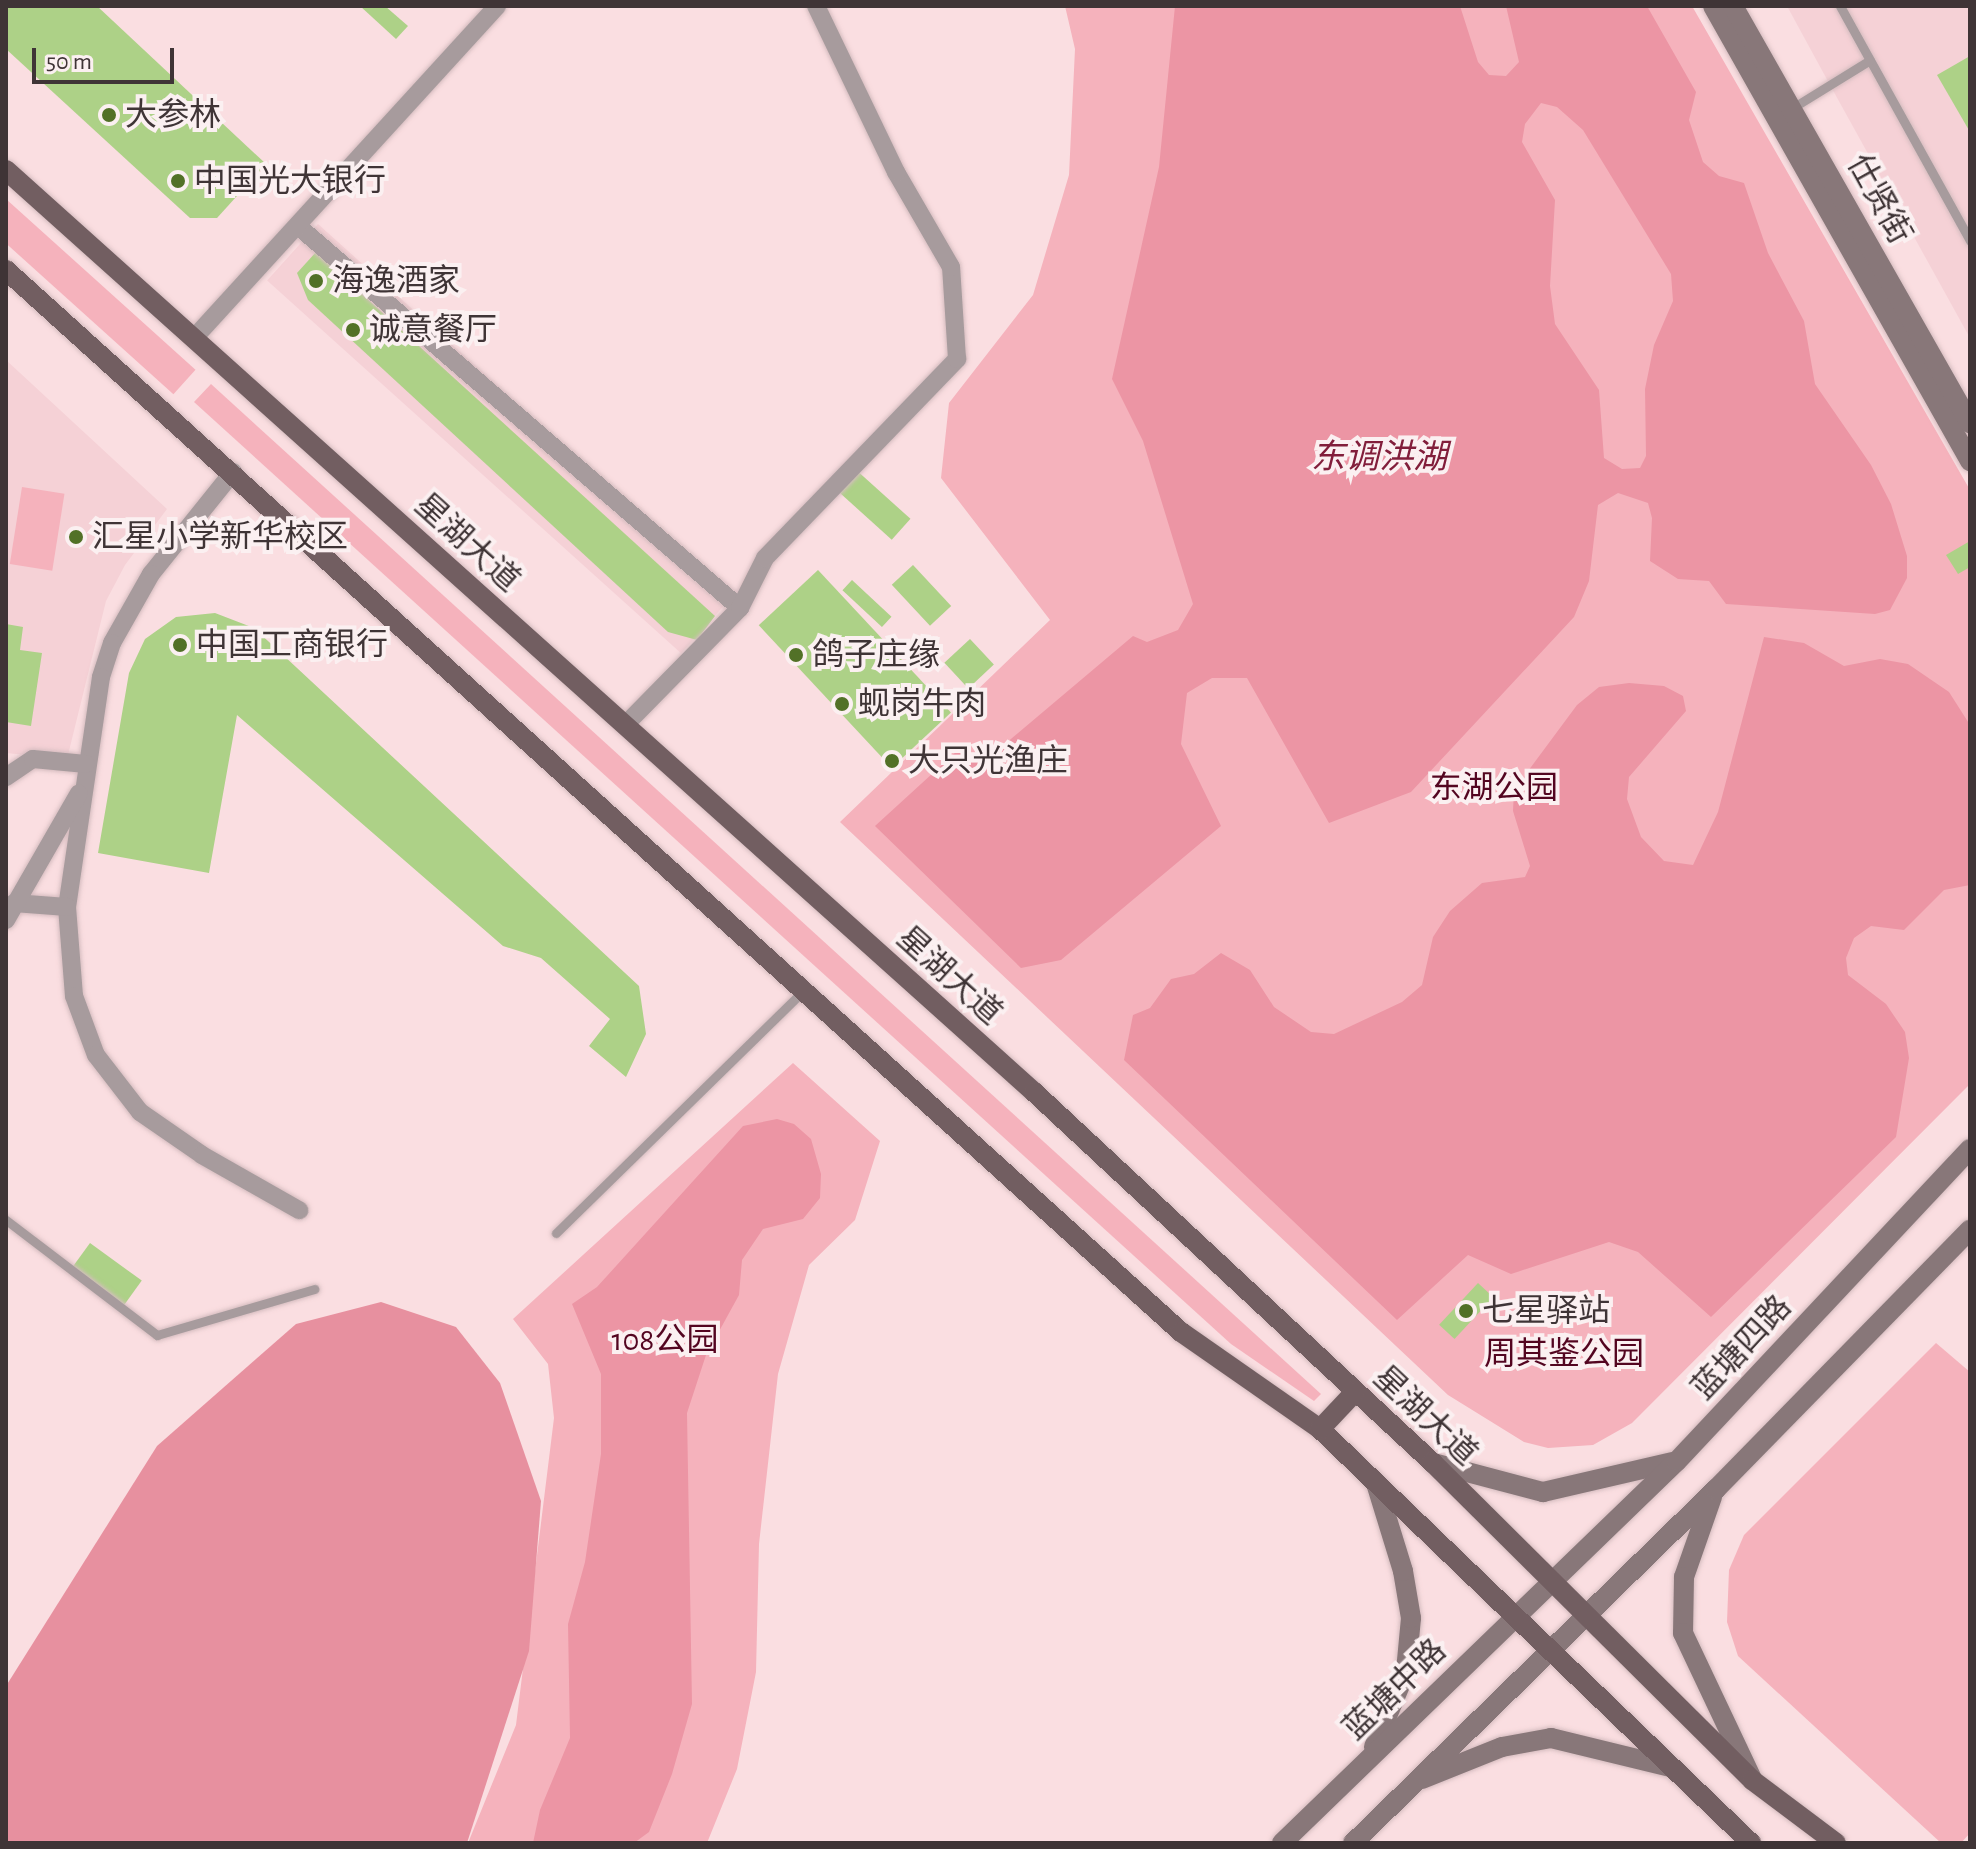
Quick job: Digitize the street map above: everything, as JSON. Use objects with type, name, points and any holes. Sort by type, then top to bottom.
[{"type":"main road","points":[[1713,6],[1785,112],[1970,461]]},
{"type":"main road","name":"仕贤街","points":[[1733,6],[1785,112],[1970,423]]},
{"type":"main road","name":"星湖大道","points":[[6,170],[1034,1092],[1433,1463],[1582,1616],[1752,1780],[1836,1843]]},
{"type":"main road","points":[[6,270],[1181,1332],[1320,1429],[1751,1843]]},
{"type":"main road","name":"蓝塘四路","points":[[1551,1583],[1677,1461],[1970,1149]]},
{"type":"main road","points":[[1353,1843],[1548,1648],[1716,1489],[1970,1230]]},
{"type":"main road","points":[[1320,1429],[1355,1392]]},
{"type":"main road","points":[[1433,1463],[1543,1492],[1677,1461]]},
{"type":"main road","points":[[1371,1755],[1406,1671],[1411,1618],[1403,1571],[1376,1483]]},
{"type":"main road","points":[[1716,1489],[1684,1577],[1683,1633],[1752,1780]]},
{"type":"main road","name":"蓝塘中路","points":[[1282,1843],[1551,1583]]},
{"type":"main road","points":[[1414,1782],[1502,1747],[1551,1738],[1670,1767]]},
{"type":"street","points":[[195,337],[497,6]]},
{"type":"street","points":[[625,725],[740,608],[765,558],[957,359],[951,267],[896,172],[816,6]]},
{"type":"street","points":[[298,226],[740,608]]},
{"type":"street","points":[[233,472],[151,574],[112,643],[85,771],[67,907],[74,996],[96,1055],[140,1112],[202,1155],[299,1210]]},
{"type":"street","points":[[6,777],[33,759],[85,771]]},
{"type":"street","points":[[10,912],[85,771]]},
{"type":"street","points":[[10,912],[67,907]]},
{"type":"lane","points":[[1840,6],[1970,241]]},
{"type":"lane","points":[[1785,112],[1870,60]]},
{"type":"lane","points":[[556,1233],[804,990]]},
{"type":"lane","points":[[6,1220],[157,1335],[314,1289]]},
{"type":"shaded area","points":[[1787,6],[1970,6],[1970,338],[1830,85]]},
{"type":"shaded area","points":[[318,224],[732,597],[681,653],[267,280]]},
{"type":"shaded area","name":"汇星小学新华校区","points":[[6,360],[167,509],[125,565],[106,601],[67,759],[6,753]]},
{"type":"shaded area","points":[[381,1302],[456,1327],[500,1383],[541,1501],[529,1651],[467,1843],[6,1843],[6,1686],[157,1446],[296,1324]]},
{"type":"green space","name":"东湖公园","points":[[1065,6],[1692,6],[1970,490],[1970,1084],[1632,1423],[1593,1445],[1548,1448],[1524,1442],[1448,1395],[840,822],[1050,620],[941,478],[949,403],[1033,295],[1069,175],[1075,49]]},
{"type":"green space","points":[[6,199],[196,370],[173,394],[6,243]]},
{"type":"green space","points":[[211,384],[1321,1394],[1314,1401],[1231,1344],[194,402]]},
{"type":"green space","points":[[22,487],[64,494],[52,571],[10,564]]},
{"type":"green space","name":"108公园","points":[[793,1063],[880,1141],[855,1220],[809,1265],[778,1374],[759,1544],[756,1672],[737,1769],[707,1843],[468,1843],[516,1725],[554,1418],[548,1364],[513,1319]]},
{"type":"green space","points":[[1936,1343],[1970,1372],[1970,1833],[1961,1843],[1941,1843],[1738,1656],[1727,1622],[1729,1570],[1744,1535]]},
{"type":"water","name":"东调洪湖","points":[[1175,6],[1460,6],[1478,62],[1489,75],[1506,76],[1519,62],[1506,6],[1647,6],[1696,92],[1689,120],[1703,162],[1719,176],[1744,183],[1768,253],[1804,321],[1815,384],[1871,465],[1891,504],[1907,556],[1907,578],[1890,610],[1875,614],[1726,604],[1709,581],[1678,579],[1650,561],[1652,518],[1648,503],[1618,493],[1598,505],[1589,581],[1574,617],[1411,792],[1329,823],[1247,678],[1212,678],[1187,693],[1181,744],[1221,826],[1061,960],[1021,968],[875,826],[956,752],[992,755],[1133,636],[1147,642],[1178,630],[1193,604],[1143,441],[1112,379],[1159,167]],"holes":[[[1541,103],[1557,107],[1583,130],[1671,274],[1673,301],[1654,345],[1645,389],[1646,456],[1640,468],[1622,469],[1604,458],[1599,390],[1555,324],[1550,286],[1555,200],[1522,142],[1525,124]]]},
{"type":"water","points":[[1764,637],[1804,643],[1844,666],[1880,659],[1908,664],[1949,692],[1970,725],[1970,885],[1944,890],[1904,930],[1871,926],[1854,938],[1846,958],[1848,975],[1886,1004],[1905,1032],[1909,1058],[1896,1137],[1711,1317],[1638,1252],[1609,1242],[1511,1274],[1468,1255],[1397,1320],[1124,1060],[1133,1015],[1150,1008],[1171,979],[1194,974],[1221,953],[1250,970],[1274,1007],[1311,1032],[1334,1034],[1402,1002],[1422,985],[1433,937],[1450,911],[1482,883],[1525,877],[1530,866],[1513,811],[1514,790],[1577,705],[1599,687],[1629,683],[1664,686],[1683,696],[1686,711],[1629,777],[1627,799],[1641,837],[1664,861],[1693,865],[1718,812]]},
{"type":"water","points":[[777,1119],[794,1124],[811,1139],[821,1174],[820,1198],[803,1219],[763,1229],[742,1260],[739,1295],[706,1355],[687,1413],[692,1704],[672,1774],[649,1832],[634,1843],[533,1843],[540,1810],[570,1738],[568,1624],[585,1562],[601,1454],[601,1374],[572,1304],[597,1287],[743,1126]]},
{"type":"building","points":[[6,6],[97,6],[266,164],[217,218],[190,218],[6,49]]},
{"type":"building","points":[[360,6],[385,6],[408,26],[396,39]]},
{"type":"building","points":[[1970,56],[1970,132],[1937,75]]},
{"type":"building","points":[[316,252],[715,616],[697,640],[668,632],[308,300],[297,273]]},
{"type":"building","points":[[854,468],[910,519],[892,540],[835,489]]},
{"type":"building","points":[[1970,541],[1970,567],[1958,574],[1946,555]]},
{"type":"building","points":[[913,565],[951,606],[930,626],[892,585]]},
{"type":"building","points":[[818,570],[951,713],[892,768],[759,625]]},
{"type":"building","points":[[852,580],[891,617],[882,627],[842,590]]},
{"type":"building","points":[[215,613],[254,628],[639,986],[646,1034],[626,1077],[589,1046],[610,1019],[541,958],[503,946],[237,715],[209,873],[98,853],[129,673],[145,639],[176,617]]},
{"type":"building","points":[[6,624],[23,627],[20,650],[42,653],[31,726],[6,722]]},
{"type":"building","points":[[970,639],[994,665],[968,688],[944,663]]},
{"type":"building","points":[[90,1243],[142,1281],[124,1305],[72,1267]]},
{"type":"building","name":"七星驿站","points":[[1478,1283],[1493,1297],[1454,1339],[1439,1325]]},
{"type":"building","points":[[1555,1297],[1584,1300],[1582,1309],[1556,1308],[1538,1316],[1533,1306]]},
{"type":"place","name":"大参林","points":[[109,115]]},
{"type":"place","name":"中国光大银行","points":[[178,181]]},
{"type":"place","name":"海逸酒家","points":[[316,281]]},
{"type":"place","name":"诚意餐厅","points":[[353,330]]},
{"type":"place","name":"汇星小学新华校区","points":[[76,537]]},
{"type":"place","name":"中国工商银行","points":[[180,645]]},
{"type":"place","name":"鸽子庄缘","points":[[796,655]]},
{"type":"place","name":"蚬岗牛肉","points":[[842,704]]},
{"type":"place","name":"大只光渔庄","points":[[892,761]]},
{"type":"place","name":"七星驿站","points":[[1466,1311]]},
{"type":"park label","name":"周其鉴公园","points":[[1564,1354]]}]
